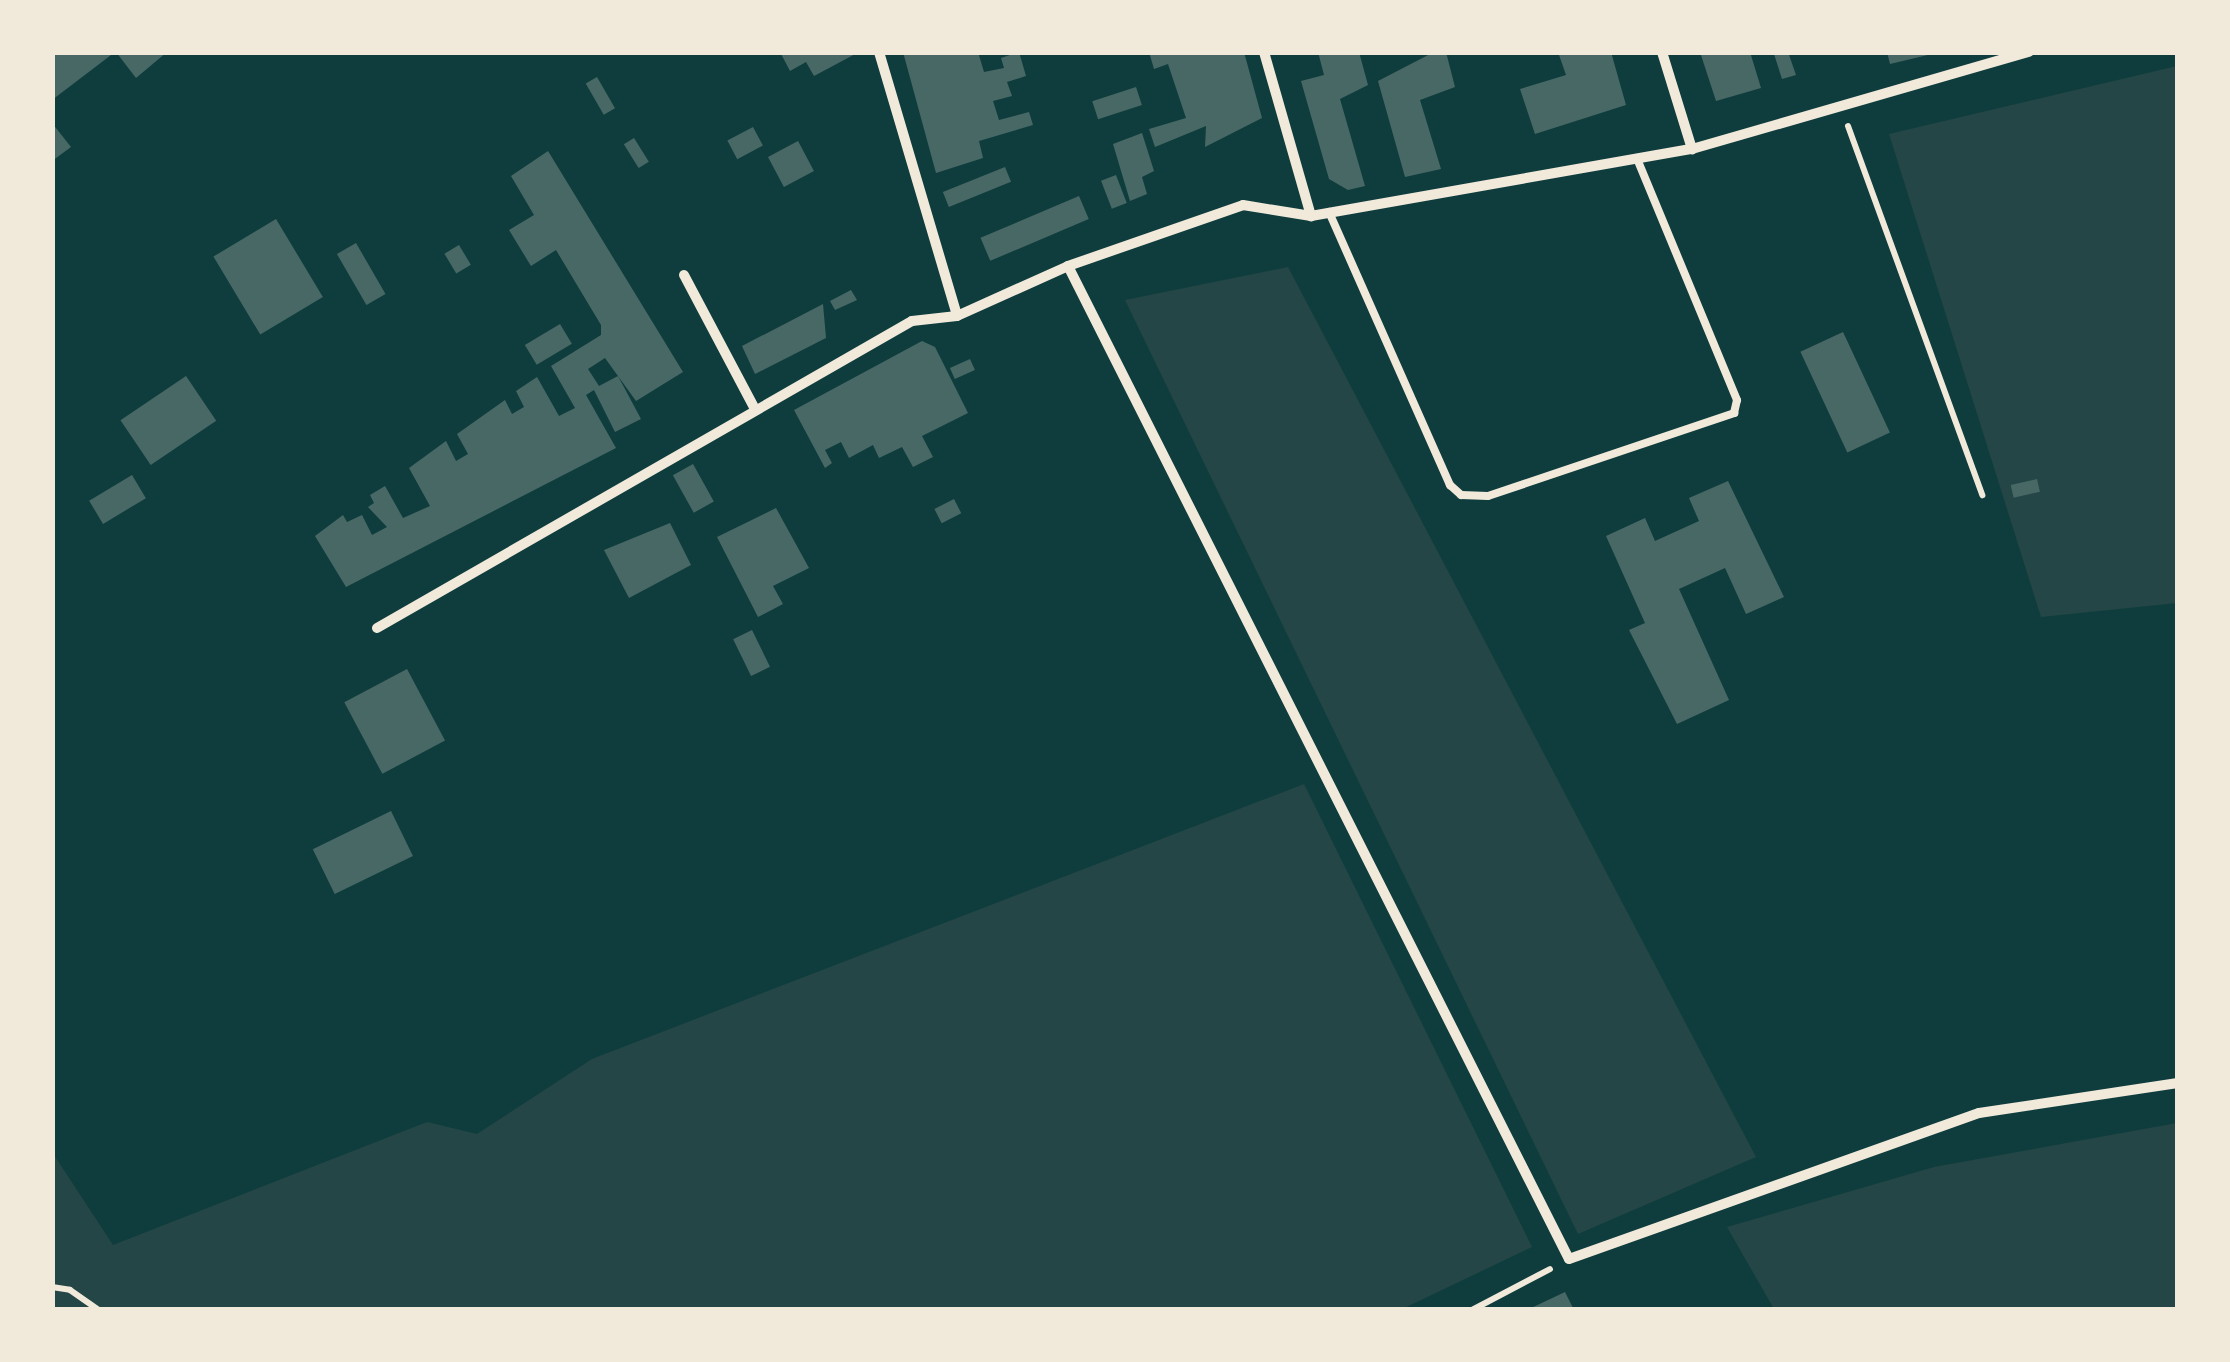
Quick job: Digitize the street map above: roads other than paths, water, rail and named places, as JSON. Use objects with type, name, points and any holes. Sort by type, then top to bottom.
[{"type":"street","points":[[879,52],[957,316]]},
{"type":"street","points":[[1264,52],[1311,216]]},
{"type":"street","points":[[1662,52],[1692,148]]},
{"type":"street","points":[[376,628],[912,321],[957,316],[1068,266],[1243,205],[1311,216],[1692,148],[1808,117],[1839,102],[2028,52]]},
{"type":"street","points":[[1068,266],[1569,1260],[1979,1113],[2178,1083]]},
{"type":"street","points":[[684,275],[754,409]]},
{"type":"lane","points":[[1329,212],[1450,485],[1462,495],[1488,496],[1734,413],[1737,400],[1637,158]]}]
